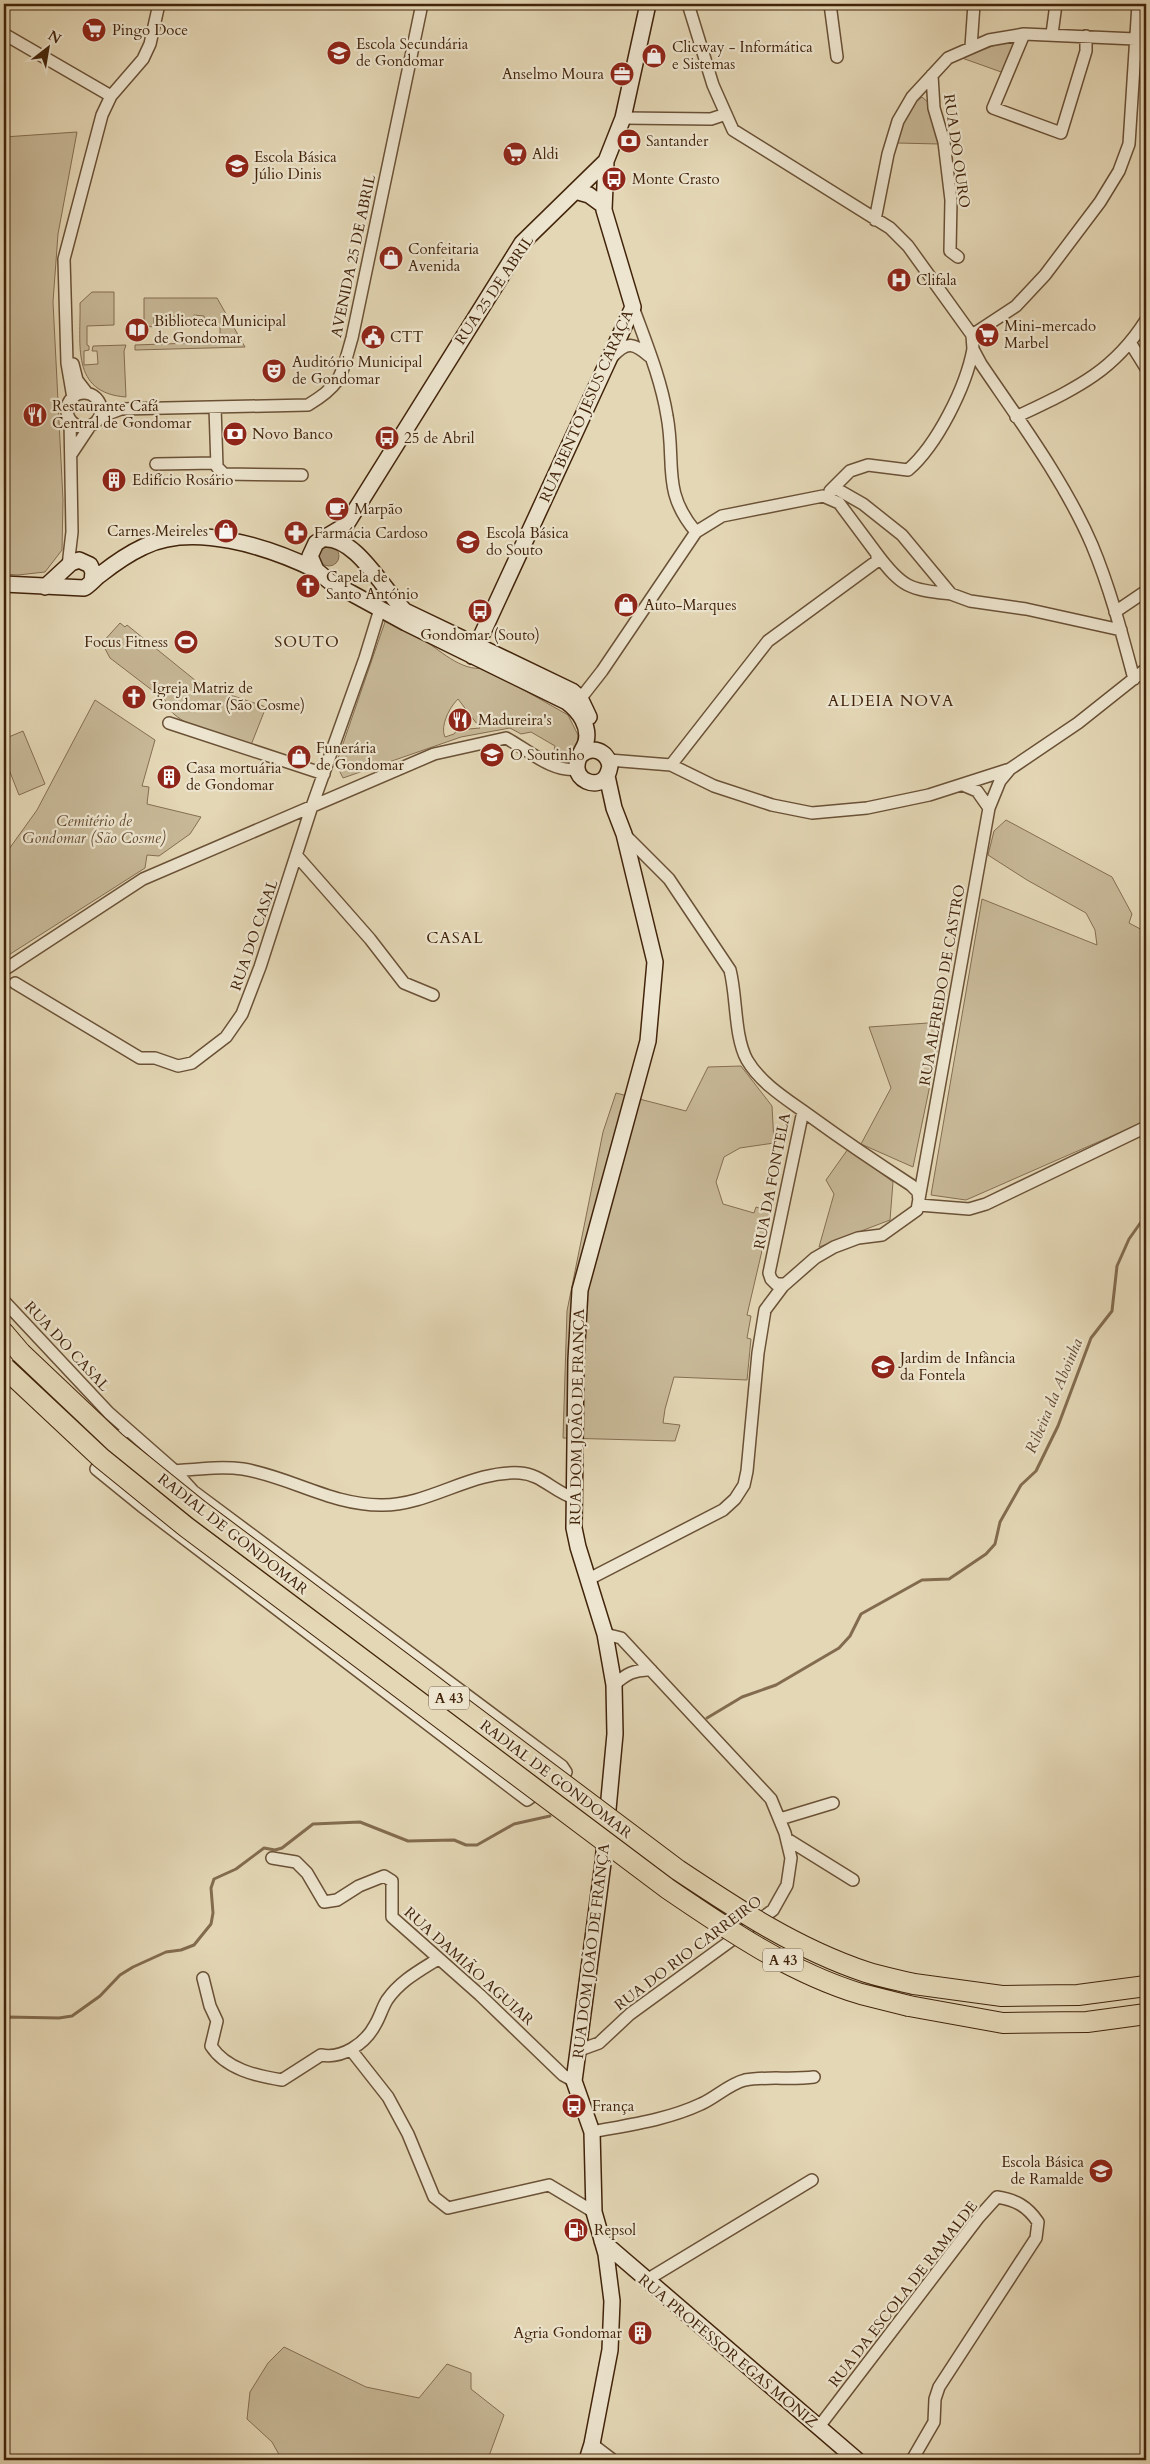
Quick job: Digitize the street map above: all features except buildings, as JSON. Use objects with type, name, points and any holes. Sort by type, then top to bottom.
[{"type":"highway","name":"RADIAL DE GONDOMAR","points":[[4,1333],[21,1353],[115,1442],[199,1510],[678,1870],[745,1915],[786,1938],[867,1972],[914,1984],[1002,1996],[1078,1995],[1146,1986]]},
{"type":"highway","name":"RADIAL DE GONDOMAR","points":[[4,1367],[101,1458],[186,1527],[668,1889],[734,1934],[777,1958],[860,1994],[909,2006],[1003,2023],[1086,2022],[1146,2014]]},
{"type":"main road","name":"RUA 25 DE ABRIL","points":[[319,541],[346,525],[522,243],[606,161],[623,118],[648,4]]},
{"type":"main road","name":"RUA BENTO JESUS CARAÇA","points":[[474,651],[633,307],[604,206],[606,161]]},
{"type":"main road","points":[[575,191],[589,195],[604,206]]},
{"type":"main road","points":[[4,584],[84,588],[119,560],[154,542],[178,536],[206,537],[271,551],[316,570],[329,581],[380,609],[474,651],[572,691],[574,700],[584,723],[586,741],[578,762],[581,778],[592,783],[603,780],[607,776],[605,756],[594,741],[590,721],[574,700]]},
{"type":"main road","points":[[271,551],[296,550],[329,538],[344,542],[358,554],[393,600],[405,611],[474,651]]},
{"type":"main road","points":[[316,570],[310,556],[319,541]]},
{"type":"main road","points":[[45,587],[74,561],[119,560]]},
{"type":"main road","points":[[85,561],[93,572],[92,581]]},
{"type":"main road","points":[[67,567],[66,578],[76,588]]},
{"type":"main road","points":[[578,762],[589,750],[605,756]]},
{"type":"main road","name":"RUA DOM JOÃO DE FRANÇA","points":[[587,2460],[592,2444],[612,2330],[609,2274],[594,2212],[592,2132],[574,2081],[605,1843],[615,1734],[614,1684],[605,1634],[574,1528],[576,1360],[580,1290],[648,1041],[655,962],[624,834],[614,808],[607,776]]},
{"type":"main road","name":"RUA DOM JOÃO DE FRANÇA","points":[[592,783],[614,808]]},
{"type":"main road","name":"RUA PROFESSOR EGAS MONIZ","points":[[601,2240],[645,2280],[857,2460]]},
{"type":"street","points":[[67,567],[72,532],[70,493],[72,453],[70,420],[67,410],[73,398],[67,363],[67,266],[74,224],[102,115],[111,96],[142,59],[150,44],[159,4]]},
{"type":"street","name":"AVENIDA 25 DE ABRIL","points":[[100,417],[121,410],[308,405],[326,394],[339,380],[352,338],[422,4]]},
{"type":"street","points":[[574,700],[602,671],[696,532],[722,516],[823,496],[835,488],[850,471],[868,465],[908,470],[917,462],[951,410],[969,370],[973,349],[972,335],[908,246],[890,228],[733,130],[713,85],[688,4]]},
{"type":"street","points":[[830,4],[837,57]]},
{"type":"street","points":[[971,47],[974,4]]},
{"type":"street","points":[[1052,34],[1056,4]]},
{"type":"street","points":[[972,335],[1016,306],[1045,275],[1100,202],[1119,171],[1129,144],[1141,54],[1135,39],[1138,4]]},
{"type":"street","points":[[4,34],[111,96]]},
{"type":"street","points":[[875,220],[888,154],[898,121],[912,98],[948,58],[989,40],[1024,34],[1135,39]]},
{"type":"street","points":[[1024,34],[993,108],[1061,133],[1086,50],[1086,36]]},
{"type":"street","name":"RUA DO OURO","points":[[932,75],[934,108],[944,142],[951,200],[950,252],[958,257]]},
{"type":"street","points":[[623,118],[711,119],[726,114]]},
{"type":"street","points":[[67,266],[74,372],[80,386],[99,401],[102,412],[72,453]]},
{"type":"street","points":[[633,307],[668,418],[671,480],[675,499],[684,518],[696,532]]},
{"type":"street","points":[[1016,416],[1076,388],[1112,363],[1131,344],[1146,320]]},
{"type":"street","points":[[1131,344],[1146,368]]},
{"type":"street","points":[[611,358],[622,346],[632,345],[639,347],[650,357]]},
{"type":"street","points":[[973,349],[1079,518],[1092,545],[1116,612],[1134,679]]},
{"type":"street","points":[[73,398],[87,393]]},
{"type":"street","name":"AVENIDA 25 DE ABRIL","points":[[99,401],[121,410]]},
{"type":"street","points":[[216,407],[217,463],[224,474],[302,475]]},
{"type":"street","points":[[70,420],[79,427],[90,426]]},
{"type":"street","points":[[156,464],[217,463]]},
{"type":"street","points":[[835,488],[863,504],[902,535],[951,594]]},
{"type":"street","points":[[823,496],[839,503],[894,577],[915,589],[951,594],[970,601],[1026,608],[1121,630]]},
{"type":"street","points":[[72,532],[85,561]]},
{"type":"street","points":[[671,765],[768,641],[877,562],[877,554]]},
{"type":"street","points":[[1116,612],[1146,591]]},
{"type":"street","name":"RUA DO CASAL","points":[[15,983],[140,1058],[155,1058],[178,1066],[192,1064],[226,1037],[242,1014],[297,856],[311,808],[365,658],[380,609]]},
{"type":"street","points":[[605,756],[671,765],[714,786],[772,804],[812,813],[866,808],[929,795],[1010,769],[1078,724],[1146,669]]},
{"type":"street","points":[[169,723],[324,774]]},
{"type":"street","points":[[4,970],[143,879],[434,754],[506,738],[550,764],[569,770],[578,762]]},
{"type":"street","name":"RUA ALFREDO DE CASTRO","points":[[919,1205],[988,808],[1000,781],[1010,769]]},
{"type":"street","points":[[963,785],[977,791],[988,808]]},
{"type":"street","name":"RUA DA FONTELA","points":[[624,834],[669,879],[730,970],[741,1044],[748,1060],[779,1094],[804,1111],[769,1273],[770,1279],[776,1284],[785,1284]]},
{"type":"street","points":[[297,856],[370,939],[404,983],[433,994]]},
{"type":"street","points":[[588,1579],[723,1510],[735,1499],[744,1485],[748,1471],[765,1310],[785,1284],[815,1258],[834,1247],[858,1238],[882,1235],[917,1210],[919,1205],[918,1192],[911,1185],[804,1111]]},
{"type":"street","points":[[919,1205],[969,1209],[986,1204],[1146,1127]]},
{"type":"street","points":[[899,1177],[914,1178],[925,1168]]},
{"type":"street","name":"RUA DO CASAL","points":[[4,1301],[109,1413],[175,1471],[193,1490],[562,1766],[566,1772],[527,1800],[144,1508]]},
{"type":"street","points":[[126,1429],[96,1468],[144,1508],[175,1471],[213,1468],[244,1470],[321,1495],[383,1505],[413,1501],[487,1477],[519,1473],[535,1476],[566,1496],[574,1498]]},
{"type":"street","name":"RUA DO RIO CARREIRO","points":[[578,2051],[599,2043],[642,2004],[773,1910],[787,1885],[791,1858],[787,1839],[771,1799],[621,1638],[605,1634]]},
{"type":"street","points":[[614,1684],[626,1674],[639,1669],[651,1670]]},
{"type":"street","points":[[780,1819],[832,1803]]},
{"type":"street","points":[[787,1839],[853,1880]]},
{"type":"street","name":"RUA DAMIÃO AGUIAR","points":[[272,1858],[296,1862],[307,1873],[324,1902],[337,1900],[358,1886],[384,1876],[392,1881],[392,1917],[514,2027],[563,2075],[574,2081]]},
{"type":"street","points":[[203,1978],[210,2006],[218,2021],[211,2046],[218,2057],[244,2072],[282,2080],[321,2055],[328,2056],[351,2050],[375,2027],[386,2001],[406,1979],[438,1959]]},
{"type":"street","points":[[351,2050],[388,2097],[408,2134],[434,2197],[448,2208],[549,2185],[594,2212]]},
{"type":"street","points":[[592,2132],[655,2119],[700,2104],[742,2081],[772,2077],[800,2079],[814,2077]]},
{"type":"street","points":[[645,2280],[812,2180]]},
{"type":"street","name":"RUA DA ESCOLA DE RAMALDE","points":[[818,2428],[979,2217],[997,2197],[1013,2200],[1030,2210],[1038,2222],[1036,2238],[939,2387],[935,2399],[934,2422],[912,2460]]},
{"type":"street","points":[[592,2444],[613,2460]]},
{"type":"green space","points":[[1020,41],[1004,73],[962,58],[998,44]]},
{"type":"green space","points":[[922,97],[930,104],[939,144],[897,143],[908,112]]},
{"type":"green space","points":[[77,132],[58,234],[53,302],[63,500],[62,550],[45,572],[18,575],[4,574],[4,137]]},
{"type":"green space","points":[[92,292],[114,292],[114,325],[87,326],[87,345],[89,350],[84,351],[84,365],[98,364],[97,351],[92,351],[93,346],[126,345],[124,351],[126,397],[108,393],[95,386],[87,376],[82,364],[80,350],[80,303]]},
{"type":"green space","points":[[144,298],[217,298],[245,347],[135,350],[135,345],[220,342],[220,325],[205,325],[204,316],[194,315],[193,324],[184,325],[182,316],[174,316],[173,325],[165,325],[164,317],[154,317],[154,327],[144,326]]},
{"type":"green space","points":[[386,619],[416,635],[451,659],[467,667],[485,668],[568,715],[578,735],[577,746],[570,753],[553,754],[555,746],[531,732],[521,734],[510,728],[461,737],[343,778],[336,764]],"holes":[[[458,699],[480,728],[457,730],[454,734],[445,737],[446,717]]]},
{"type":"green space","points":[[120,623],[125,627],[127,625],[201,685],[266,707],[251,745],[188,724],[169,709],[165,700],[110,658],[102,643]]},
{"type":"green space","name":"Cemitério de Gondomar (São Cosme)","points":[[95,700],[155,740],[142,786],[149,787],[147,804],[201,817],[190,834],[159,856],[147,855],[145,868],[4,958],[4,856],[37,810]]},
{"type":"green space","points":[[23,731],[45,784],[19,795],[4,757],[4,739]]},
{"type":"green space","points":[[1006,820],[1112,877],[1132,914],[1129,923],[1146,932],[1146,1121],[966,1200],[931,1195],[982,899],[1097,945],[1095,930],[1086,913],[1027,880],[988,855],[994,831]]},
{"type":"green space","points":[[943,1022],[913,1167],[861,1144],[891,1088],[869,1027]]},
{"type":"green space","points":[[741,1066],[772,1106],[774,1143],[740,1148],[724,1157],[716,1182],[723,1204],[754,1213],[756,1207],[771,1212],[747,1315],[751,1316],[747,1338],[751,1339],[747,1380],[674,1377],[663,1423],[680,1425],[675,1441],[563,1438],[567,1311],[603,1132],[616,1093],[686,1111],[708,1067]]},
{"type":"green space","points":[[848,1149],[893,1182],[890,1220],[819,1247],[834,1194],[826,1180]]},
{"type":"green space","points":[[284,2347],[366,2387],[419,2398],[447,2364],[471,2373],[471,2389],[504,2415],[489,2456],[486,2460],[282,2460],[272,2442],[247,2419],[250,2392],[268,2363]]},
{"type":"shaded area","points":[[329,546],[336,549],[339,556],[336,563],[329,566],[322,563],[319,556],[322,549]]},
{"type":"waterway","name":"Ribeira da Aboinha","points":[[707,1718],[742,1697],[776,1685],[839,1648],[850,1636],[861,1614],[922,1580],[949,1579],[986,1554],[995,1544],[1000,1522],[1021,1485],[1036,1471],[1058,1426],[1091,1338],[1112,1311],[1117,1266],[1129,1239],[1146,1215]]},
{"type":"waterway","name":"Ribeira da Aboinha","points":[[4,2020],[7,2017],[59,2018],[72,2016],[100,1996],[120,1975],[133,1967],[166,1952],[181,1950],[194,1945],[211,1924],[213,1913],[211,1888],[214,1879],[236,1869],[264,1848],[275,1850],[282,1848],[313,1824],[360,1822],[408,1841],[454,1840],[466,1845],[477,1845],[514,1824],[550,1816]]},
{"type":"place","name":"Pingo Doce","points":[[94,30]]},
{"type":"place","name":"Escola Secundária de Gondomar","points":[[339,53]]},
{"type":"place","name":"Clicway - Informática e Sistemas","points":[[654,56]]},
{"type":"place","name":"Anselmo Moura","points":[[622,74]]},
{"type":"place","name":"Santander","points":[[629,141]]},
{"type":"place","name":"Aldi","points":[[515,154]]},
{"type":"place","name":"Escola Básica Júlio Dinis","points":[[237,166]]},
{"type":"place","name":"Monte Crasto","points":[[614,179]]},
{"type":"place","name":"Confeitaria Avenida","points":[[391,258]]},
{"type":"place","name":"Clifala","points":[[899,280]]},
{"type":"place","name":"Biblioteca Municipal de Gondomar","points":[[137,330]]},
{"type":"place","name":"Mini-mercado Marbel","points":[[987,335]]},
{"type":"place","name":"CTT","points":[[373,337]]},
{"type":"place","name":"Auditório Municipal de Gondomar","points":[[274,371]]},
{"type":"place","name":"Restaurante Cafá Central de Gondomar","points":[[35,415]]},
{"type":"place","name":"Novo Banco","points":[[235,434]]},
{"type":"place","name":"25 de Abril","points":[[387,438]]},
{"type":"place","name":"Edifício Rosário","points":[[114,480]]},
{"type":"place","name":"Marpão","points":[[337,509]]},
{"type":"place","name":"Carnes Meireles","points":[[226,531]]},
{"type":"place","name":"Farmácia Cardoso","points":[[296,533]]},
{"type":"place","name":"Escola Básica do Souto","points":[[468,542]]},
{"type":"place","name":"Capela de Santo António","points":[[308,586]]},
{"type":"place","name":"Auto-Marques","points":[[626,605]]},
{"type":"place","name":"Gondomar (Souto)","points":[[480,611]]},
{"type":"place","name":"Focus Fitness","points":[[186,642]]},
{"type":"place","name":"Igreja Matriz de Gondomar (São Cosme)","points":[[134,697]]},
{"type":"place","name":"Madureira's","points":[[460,720]]},
{"type":"place","name":"O Soutinho","points":[[492,755]]},
{"type":"place","name":"Funerária de Gondomar","points":[[299,757]]},
{"type":"place","name":"Casa mortuária de Gondomar","points":[[169,777]]},
{"type":"place","name":"Jardim de Infância da Fontela","points":[[883,1367]]},
{"type":"place","name":"França","points":[[574,2106]]},
{"type":"place","name":"Escola Básica de Ramalde","points":[[1101,2171]]},
{"type":"place","name":"Repsol","points":[[576,2230]]},
{"type":"place","name":"Agria Gondomar","points":[[640,2333]]},
{"type":"district","name":"SOUTO","points":[[307,642]]},
{"type":"district","name":"ALDEIA NOVA","points":[[891,701]]},
{"type":"district","name":"CASAL","points":[[455,938]]}]
